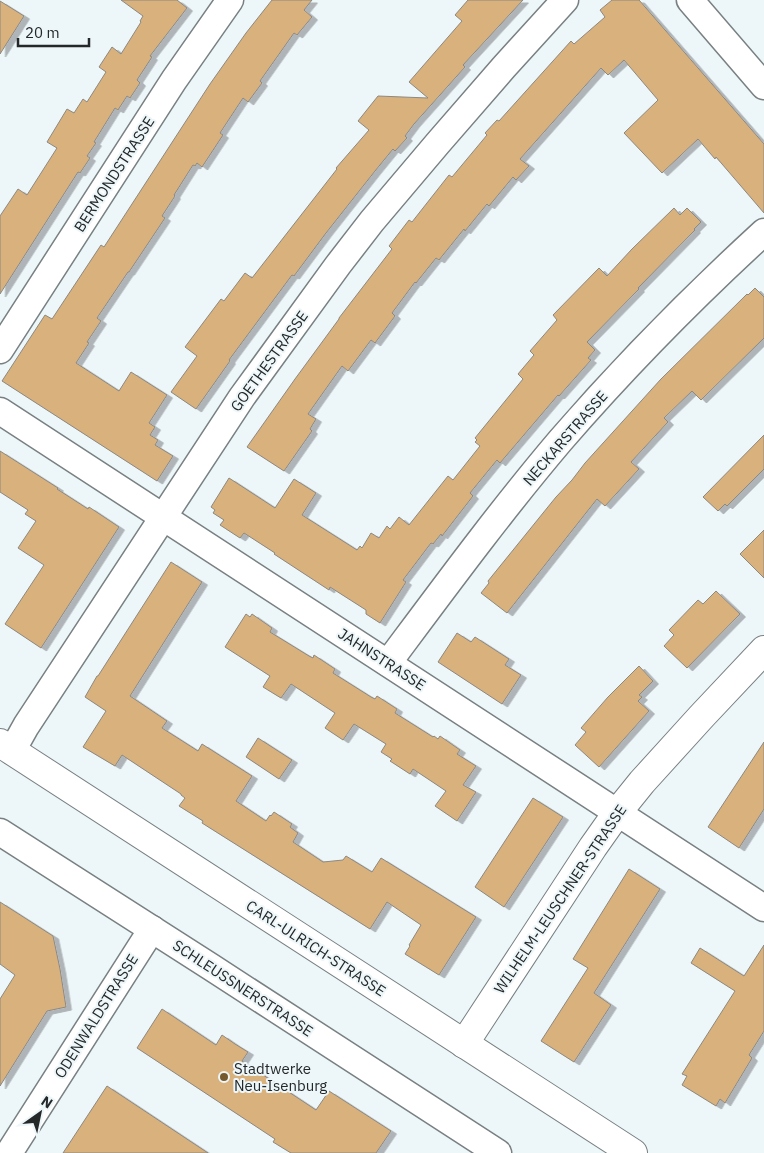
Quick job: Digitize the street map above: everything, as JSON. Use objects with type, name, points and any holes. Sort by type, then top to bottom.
[{"type":"main road","name":"WILHELM-LEUSCHNER-STRASSE","points":[[464,1044],[617,813],[655,768],[764,650]]},
{"type":"main road","name":"CARL-ULRICH-STRASSE","points":[[6,747],[633,1153]]},
{"type":"street","name":"BERMONDSTRASSE","points":[[0,350],[174,80],[230,0]]},
{"type":"street","name":"GOETHESTRASSE","points":[[6,747],[26,726],[242,397],[338,265],[372,221],[471,105],[565,0]]},
{"type":"street","points":[[690,0],[764,86]]},
{"type":"street","name":"NECKARSTRASSE","points":[[388,663],[478,542],[561,440],[650,343],[692,300],[764,232]]},
{"type":"street","name":"JAHNSTRASSE","points":[[0,411],[764,908]]},
{"type":"street","name":"SCHLEUSSNERSTRASSE","points":[[0,832],[152,929],[488,1150]]},
{"type":"street","name":"ODENWALDSTRASSE","points":[[9,1153],[152,929]]},
{"type":"building","points":[[121,0],[177,0],[187,8],[150,56],[152,57],[137,80],[140,83],[130,98],[127,96],[118,110],[115,108],[87,156],[90,158],[80,173],[78,172],[0,294],[0,216],[18,189],[27,195],[57,148],[47,142],[67,109],[74,113],[83,99],[87,102],[106,72],[99,67],[112,47],[121,54],[141,22],[143,16]]},
{"type":"building","points":[[272,0],[312,0],[304,10],[312,17],[297,35],[294,33],[260,81],[262,83],[248,102],[243,98],[220,133],[223,135],[202,167],[197,163],[195,166],[193,165],[162,216],[165,218],[97,318],[101,321],[76,363],[119,391],[131,372],[167,395],[149,423],[155,427],[150,435],[158,440],[155,445],[173,456],[157,481],[2,381],[45,315],[52,319],[101,245],[104,247],[210,84]]},
{"type":"building","points":[[468,0],[523,0],[463,65],[465,67],[414,124],[405,136],[407,138],[395,151],[393,149],[375,171],[294,276],[292,275],[229,360],[196,409],[171,392],[197,356],[185,347],[221,299],[224,301],[245,273],[252,278],[336,168],[369,130],[358,121],[378,96],[428,98],[409,82],[462,21],[455,15]]},
{"type":"building","points":[[612,0],[639,0],[764,144],[764,213],[698,139],[662,173],[624,133],[658,100],[624,60],[608,75],[601,68],[520,159],[529,166],[516,180],[513,177],[489,206],[487,204],[465,231],[464,229],[439,260],[436,258],[415,282],[392,313],[395,316],[375,343],[371,340],[348,371],[342,366],[308,414],[316,419],[310,429],[312,431],[284,471],[247,447],[339,318],[392,249],[389,246],[409,220],[412,222],[449,175],[452,177],[487,135],[485,133],[497,120],[499,121],[571,41],[574,44],[605,17],[600,10]]},
{"type":"building","points":[[0,1],[24,16],[0,54]]},
{"type":"building","points":[[674,208],[680,215],[687,208],[701,222],[587,342],[595,350],[588,358],[591,360],[558,395],[500,463],[497,460],[470,493],[473,496],[442,536],[441,534],[433,544],[431,543],[403,580],[406,582],[380,623],[366,614],[366,610],[330,587],[329,590],[244,533],[240,538],[220,525],[224,520],[213,513],[215,510],[211,507],[229,478],[275,508],[294,479],[316,493],[302,515],[357,550],[360,546],[362,548],[371,533],[379,538],[387,526],[390,529],[399,517],[409,525],[448,476],[453,480],[480,446],[475,442],[477,440],[475,438],[523,379],[518,374],[534,355],[530,351],[557,320],[553,315],[599,268],[607,276]]},
{"type":"building","points":[[755,288],[764,297],[764,338],[701,400],[692,391],[664,418],[668,422],[631,462],[639,469],[605,506],[597,499],[507,613],[481,593],[489,583],[488,581],[585,463],[661,379]]},
{"type":"building","points":[[764,435],[764,469],[727,506],[725,504],[718,511],[703,497]]},
{"type":"building","points":[[0,451],[88,509],[89,507],[119,527],[41,648],[5,624],[44,565],[18,548],[36,521],[25,514],[28,510],[0,492]]},
{"type":"building","points":[[764,530],[764,578],[740,554]]},
{"type":"building","points":[[171,562],[202,582],[130,696],[167,721],[162,728],[198,751],[202,744],[252,776],[236,801],[266,821],[274,812],[292,824],[290,827],[298,833],[293,842],[323,862],[343,860],[346,856],[372,872],[381,858],[476,917],[439,975],[405,954],[421,925],[387,902],[370,929],[202,823],[203,821],[179,806],[185,798],[181,794],[122,755],[115,766],[83,747],[106,711],[85,697]]},
{"type":"building","points":[[716,591],[740,614],[687,668],[664,646],[674,635],[669,630],[698,600],[703,604]]},
{"type":"building","points":[[246,614],[250,617],[252,614],[272,628],[270,632],[309,656],[313,658],[314,655],[335,669],[333,673],[371,697],[375,699],[377,696],[397,709],[395,713],[433,737],[438,739],[440,736],[460,750],[457,754],[476,766],[463,785],[476,792],[457,821],[435,806],[446,791],[413,769],[410,774],[390,761],[392,759],[381,752],[386,744],[354,724],[343,740],[325,728],[335,713],[291,684],[281,698],[263,687],[270,676],[225,647]]},
{"type":"building","points":[[457,633],[471,642],[475,637],[509,659],[505,665],[521,675],[502,704],[438,662]]},
{"type":"building","points":[[639,666],[653,681],[639,695],[642,697],[638,701],[649,711],[599,767],[575,745],[586,732],[581,728]]},
{"type":"building","points":[[258,738],[292,760],[279,779],[246,757]]},
{"type":"building","points":[[764,742],[764,809],[739,848],[708,827]]},
{"type":"building","points":[[533,798],[563,817],[504,907],[475,887]]},
{"type":"building","points":[[629,869],[660,889],[594,993],[611,1005],[574,1062],[541,1041],[588,968],[573,959]]},
{"type":"building","points":[[0,902],[53,936],[66,1007],[47,1011],[0,1086],[0,999],[15,975],[0,964]]},
{"type":"building","points":[[764,945],[764,1031],[749,1055],[752,1058],[725,1103],[720,1099],[716,1106],[682,1085],[687,1076],[682,1074],[735,991],[691,963],[700,948],[744,976]]},
{"type":"building","points":[[162,1009],[216,1045],[222,1035],[248,1052],[242,1061],[316,1110],[329,1091],[391,1131],[376,1153],[291,1153],[273,1142],[275,1139],[137,1048]]},
{"type":"building","points":[[107,1086],[208,1153],[63,1153]]},
{"type":"place","name":"Stadtwerke Neu-Isenburg","points":[[224,1077]]}]
